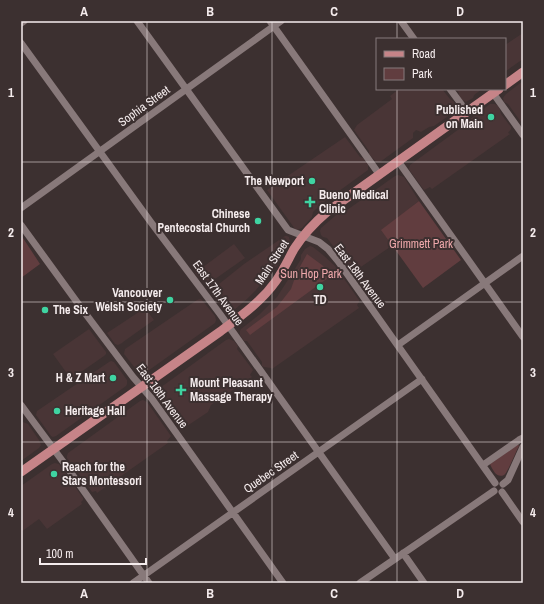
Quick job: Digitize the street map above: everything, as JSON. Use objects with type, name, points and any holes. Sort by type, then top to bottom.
[{"type":"main road","points":[[506,84],[523,72]]},
{"type":"main road","name":"Main Street","points":[[21,472],[249,310],[266,294],[277,280],[304,236],[326,212],[496,91]]},
{"type":"street","name":"East 18th Avenue","points":[[138,21],[288,230],[319,242],[328,249],[483,465],[499,483]]},
{"type":"street","name":"Sophia Street","points":[[21,208],[186,89],[272,24],[280,21]]},
{"type":"street","points":[[401,21],[413,38]]},
{"type":"street","points":[[272,24],[379,174]]},
{"type":"street","name":"East 17th Avenue","points":[[21,42],[228,326],[395,559]]},
{"type":"street","points":[[451,90],[467,112]]},
{"type":"street","points":[[496,91],[523,135]]},
{"type":"street","points":[[398,161],[523,337]]},
{"type":"street","name":"East 16th Avenue","points":[[21,225],[82,309],[152,399],[283,583]]},
{"type":"street","points":[[398,345],[523,256]]},
{"type":"street","name":"Quebec Street","points":[[133,583],[422,379]]},
{"type":"street","points":[[21,405],[149,583]]},
{"type":"street","points":[[483,465],[523,438]]},
{"type":"street","points":[[494,491],[492,487],[508,480],[523,447]]},
{"type":"street","points":[[499,483],[504,487],[502,492]]},
{"type":"street","points":[[494,491],[498,493],[502,492]]},
{"type":"street","points":[[360,583],[494,491]]},
{"type":"street","points":[[502,492],[523,522]]},
{"type":"street","points":[[403,553],[424,583]]},
{"type":"shaded area","points":[[523,33],[523,59],[506,71],[506,44]]},
{"type":"shaded area","points":[[523,81],[523,121],[521,122],[508,104],[504,102],[503,98]]},
{"type":"shaded area","points":[[398,90],[443,90],[456,105],[456,110],[434,126],[421,132],[416,130],[413,133],[413,138],[380,162],[376,162],[369,154],[369,151],[354,130],[357,125],[392,99],[390,96]]},
{"type":"shaded area","points":[[457,90],[481,90],[474,95],[473,98],[466,102],[462,100]]},
{"type":"shaded area","points":[[490,104],[495,104],[498,106],[501,114],[511,127],[508,133],[510,134],[432,189],[430,187],[424,190],[410,171],[410,165]]},
{"type":"shaded area","name":"The Newport","points":[[345,137],[368,165],[368,170],[324,202],[313,212],[312,217],[302,228],[297,230],[295,229],[267,190]]},
{"type":"shaded area","points":[[398,175],[404,177],[419,201],[382,230],[393,245],[352,273],[344,262],[348,256],[345,253],[340,255],[327,238],[321,235],[321,228],[342,210],[347,210]]},
{"type":"shaded area","points":[[285,236],[289,237],[290,242],[277,266],[273,268],[247,299],[233,311],[226,311],[212,294],[214,288],[244,264]]},
{"type":"shaded area","points":[[234,244],[245,258],[208,284],[205,284],[195,273]]},
{"type":"shaded area","points":[[310,246],[335,266],[359,300],[357,305],[359,308],[272,369],[264,367],[247,341],[244,341],[240,335],[240,331],[277,297],[301,259],[301,255],[305,249]]},
{"type":"shaded area","points":[[200,299],[215,316],[215,323],[145,373],[139,373],[124,354],[125,349]]},
{"type":"shaded area","points":[[145,308],[154,320],[122,343],[118,345],[115,344],[107,333]]},
{"type":"shaded area","points":[[89,329],[106,354],[71,379],[53,354]]},
{"type":"shaded area","points":[[229,339],[234,341],[238,346],[237,349],[253,370],[250,375],[252,377],[211,405],[208,412],[181,430],[157,396],[157,390]]},
{"type":"shaded area","points":[[111,361],[114,362],[127,380],[126,386],[56,436],[51,436],[36,415],[37,411]]},
{"type":"shaded area","points":[[143,400],[147,402],[171,436],[167,441],[168,443],[97,493],[96,491],[92,492],[67,458],[68,453]]},
{"type":"shaded area","points":[[23,422],[28,424],[41,445],[21,461],[21,423]]},
{"type":"shaded area","points":[[55,463],[59,464],[83,498],[81,502],[82,504],[47,529],[39,519],[21,532],[21,486]]},
{"type":"green space","name":"Grimmett Park","points":[[419,201],[461,260],[423,288],[381,230]]},
{"type":"green space","points":[[21,235],[40,264],[21,278]]},
{"type":"green space","name":"Sun Hop Park","points":[[307,254],[322,265],[332,275],[250,335],[246,330],[277,307],[291,289],[297,272]]},
{"type":"green space","points":[[518,444],[519,446],[506,473],[499,476],[495,473],[490,464]]},
{"type":"place","name":"Published on Main","points":[[491,117]]},
{"type":"place","name":"The Newport","points":[[312,181]]},
{"type":"place","name":"Bueno Medical Clinic","points":[[310,202]]},
{"type":"place","name":"Chinese Pentecostal Church","points":[[258,221]]},
{"type":"place","name":"TD","points":[[320,287]]},
{"type":"place","name":"Vancouver Welsh Society","points":[[170,300]]},
{"type":"place","name":"The Six","points":[[45,310]]},
{"type":"place","name":"H & Z Mart","points":[[113,378]]},
{"type":"place","name":"Mount Pleasant Massage Therapy","points":[[181,390]]},
{"type":"place","name":"Heritage Hall","points":[[57,411]]},
{"type":"place","name":"Reach for the Stars Montessori","points":[[54,474]]}]
